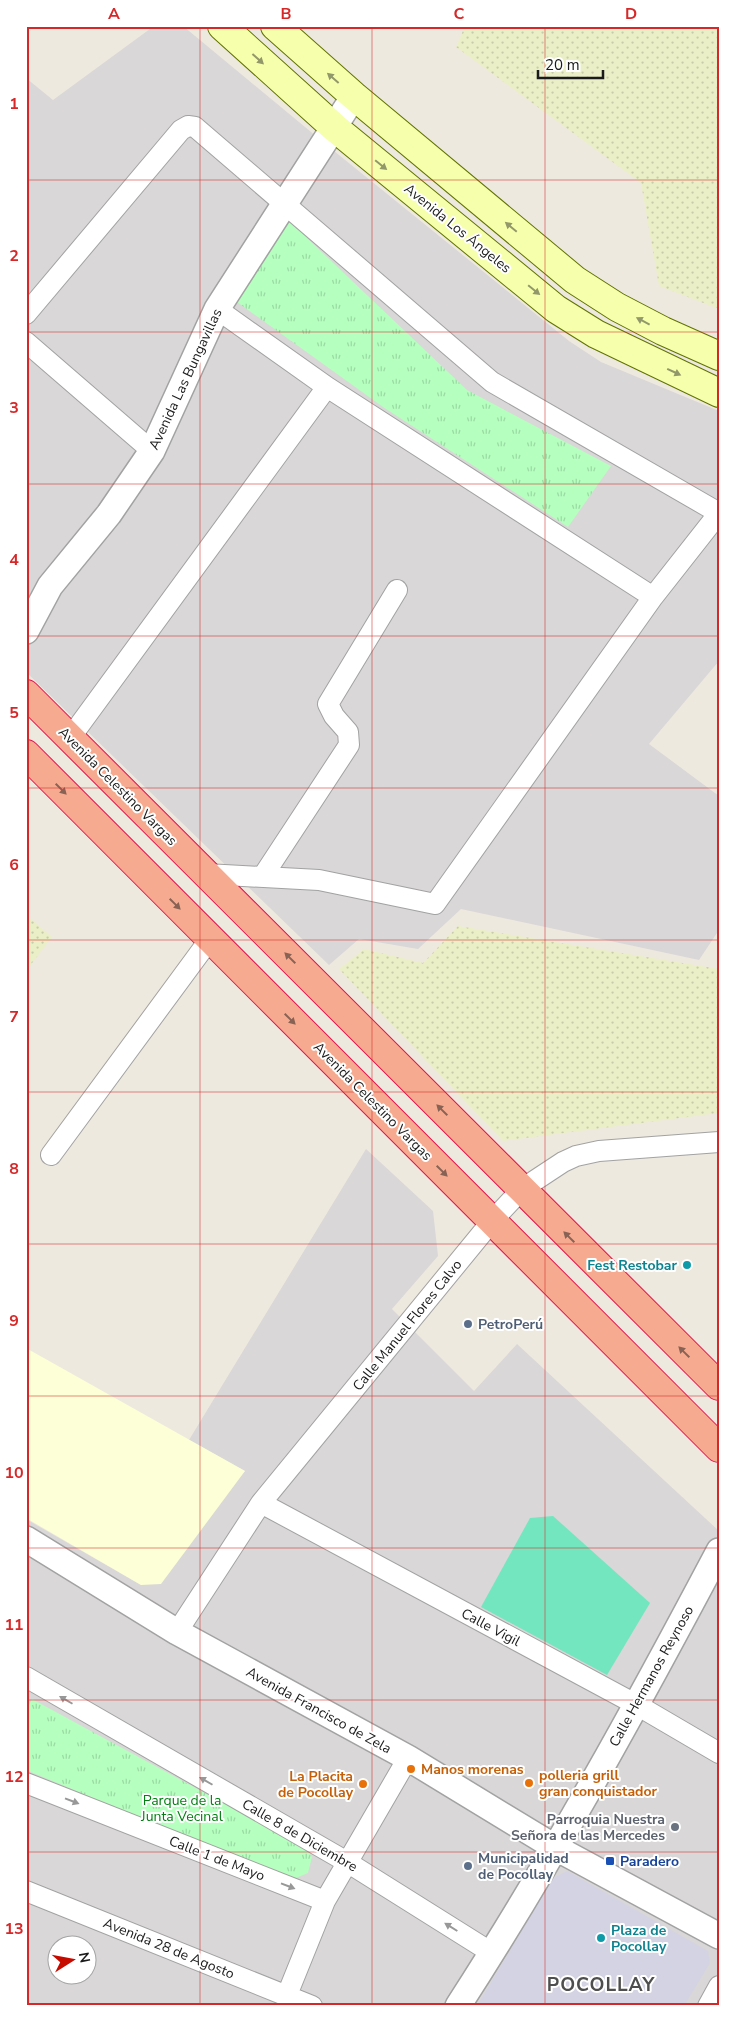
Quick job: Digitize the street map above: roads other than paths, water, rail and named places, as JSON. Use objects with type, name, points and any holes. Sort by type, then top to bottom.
[{"type":"highway","name":"Avenida Celestino Vargas","points":[[26,694],[719,1386]]},
{"type":"highway","name":"Avenida Celestino Vargas","points":[[26,754],[719,1448]]},
{"type":"highway","points":[[139,867],[168,835]]},
{"type":"main road","name":"Avenida Los Ángeles","points":[[222,26],[335,128],[556,309],[596,334],[719,393]]},
{"type":"main road","points":[[275,26],[354,96],[575,280],[624,311],[719,356]]},
{"type":"street","name":"Avenida Las Bungavillas","points":[[26,631],[50,586],[109,514],[152,451],[218,309],[354,96]]},
{"type":"street","points":[[26,314],[181,130],[188,126],[195,127],[492,382],[719,513],[653,598],[435,904],[319,880],[206,874]]},
{"type":"street","points":[[218,309],[327,387],[653,598]]},
{"type":"street","points":[[26,342],[152,451]]},
{"type":"street","points":[[70,738],[327,387]]},
{"type":"street","points":[[263,876],[349,745],[348,732],[334,716],[328,704],[398,590]]},
{"type":"street","points":[[51,1155],[210,939]]},
{"type":"street","name":"Calle Manuel Flores Calvo","points":[[177,1632],[261,1503],[492,1221],[522,1189],[564,1162],[587,1152],[719,1142]]},
{"type":"street","name":"Calle Vigil","points":[[261,1503],[637,1705],[719,1753]]},
{"type":"street","name":"Avenida Francisco de Zela","points":[[26,1539],[177,1632],[408,1758],[556,1848],[719,1936]]},
{"type":"street","name":"Calle Hermanos Reynoso","points":[[458,2006],[556,1848],[637,1705],[719,1552]]},
{"type":"street","name":"Calle 8 de Diciembre","points":[[26,1678],[347,1862],[492,1953]]},
{"type":"street","points":[[287,1995],[325,1901],[408,1758]]},
{"type":"street","name":"Calle 1 de Mayo","points":[[26,1783],[325,1901]]},
{"type":"street","name":"Avenida 28 de Agosto","points":[[26,1891],[312,2006]]},
{"type":"street","points":[[708,2006],[719,1986]]},
{"type":"place","name":"Fest Restobar","points":[[687,1265]]},
{"type":"place","name":"PetroPerú","points":[[468,1324]]},
{"type":"place","name":"Manos morenas","points":[[411,1769]]},
{"type":"place","name":"polleria grill gran conquistador","points":[[529,1783]]},
{"type":"place","name":"La Placita de Pocollay","points":[[363,1784]]},
{"type":"place","name":"Parroquia Nuestra Señora de las Mercedes","points":[[675,1827]]},
{"type":"place","name":"Paradero","points":[[610,1861]]},
{"type":"place","name":"Municipalidad de Pocollay","points":[[468,1866]]},
{"type":"place","name":"Plaza de Pocollay","points":[[601,1938]]},
{"type":"district","name":"POCOLLAY","points":[[601,1984]]},
{"type":"park label","name":"Parque de la Junta Vecinal","points":[[182,1808]]}]
